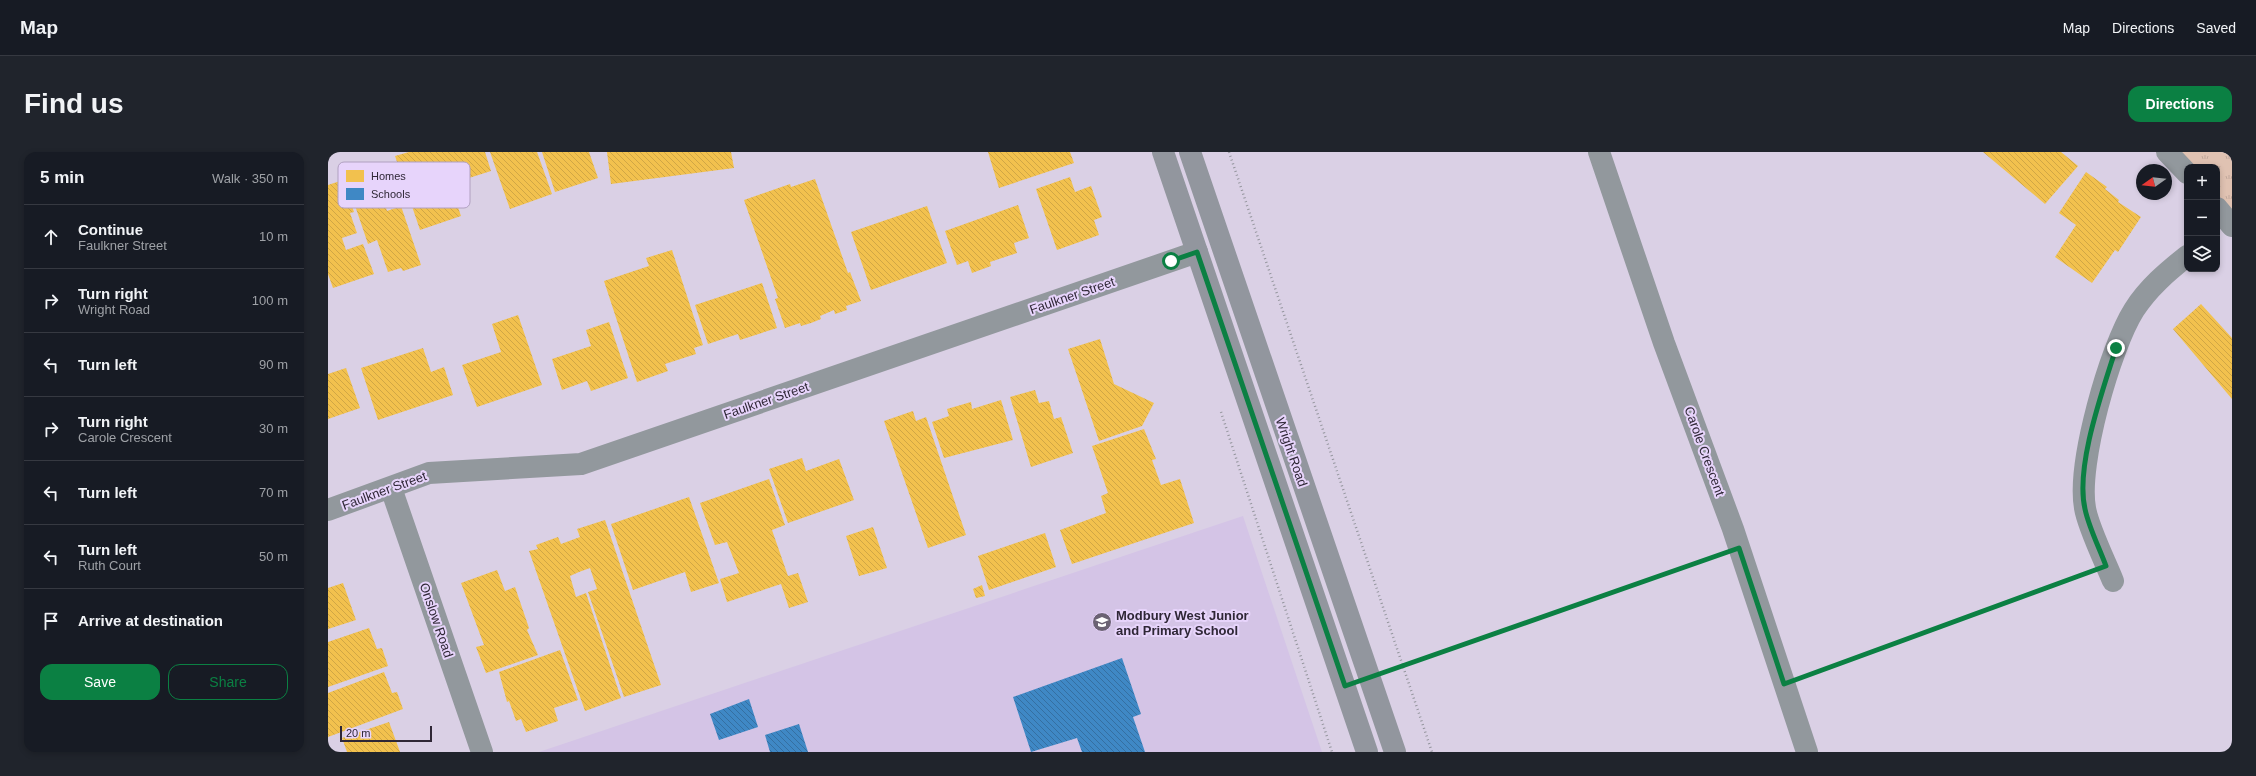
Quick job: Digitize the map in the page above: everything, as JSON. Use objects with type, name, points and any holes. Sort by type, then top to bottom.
[{"type":"main road","name":"Wright Road","points":[[1163,152],[1367,752]]},
{"type":"main road","name":"Wright Road","points":[[1190,152],[1395,752]]},
{"type":"street","name":"Carole Crescent","points":[[1599,152],[1664,343],[1739,548],[1807,752]]},
{"type":"street","points":[[2167,152],[2184,170]]},
{"type":"street","name":"Faulkner Street","points":[[328,510],[429,473],[581,464],[1197,252]]},
{"type":"street","points":[[2110,574],[2085,508],[2083,487],[2086,461],[2102,394],[2116,348],[2134,310],[2159,278],[2184,258]]},
{"type":"street","name":"Onslow Road","points":[[391,488],[482,752]]},
{"type":"path","points":[[1229,152],[1432,752]]},
{"type":"path","points":[[1220,411],[1332,752]]},
{"type":"path","points":[[1370,678],[1739,548]]},
{"type":"path","points":[[1784,684],[2110,574]]},
{"type":"path","points":[[1314,696],[1345,686]]},
{"type":"shaded area","name":"Modbury West Junior and Primary School","points":[[1243,516],[1322,752],[539,752]]},
{"type":"green space","points":[[2158,152],[2232,152],[2232,229],[2220,213],[2220,164],[2184,164],[2184,165]]},
{"type":"building: Homes","points":[[409,152],[485,152],[491,171],[470,178],[470,162],[397,162],[395,156]]},
{"type":"building: Homes","points":[[490,152],[537,152],[552,194],[510,209]]},
{"type":"building: Homes","points":[[542,152],[589,152],[598,178],[555,192]]},
{"type":"building: Homes","points":[[607,152],[731,152],[734,168],[611,184]]},
{"type":"building: Homes","points":[[988,152],[1070,152],[1074,163],[999,188]]},
{"type":"building: Homes","points":[[1983,152],[2061,152],[2078,166],[2045,204]]},
{"type":"building: Homes","points":[[2086,172],[2107,187],[2105,189],[2119,200],[2118,202],[2141,217],[2118,252],[2115,250],[2092,283],[2055,257],[2076,225],[2059,213]]},
{"type":"building: Homes","points":[[1070,177],[1075,192],[1091,186],[1102,217],[1094,220],[1099,235],[1057,250],[1036,189]]},
{"type":"building: Homes","points":[[815,179],[848,273],[850,272],[861,301],[846,306],[847,310],[835,314],[834,310],[820,316],[821,319],[811,323],[801,326],[800,323],[785,328],[775,299],[778,298],[744,200],[790,184],[791,187]]},
{"type":"building: Homes","points":[[338,182],[338,208],[353,208],[354,212],[350,213],[357,233],[342,238],[346,250],[363,244],[374,274],[333,288],[328,274],[328,185]]},
{"type":"building: Homes","points":[[1018,205],[1029,238],[1014,243],[1017,253],[990,262],[991,266],[972,273],[968,261],[957,265],[945,231]]},
{"type":"building: Homes","points":[[927,206],[947,263],[871,290],[851,232]]},
{"type":"building: Homes","points":[[356,208],[386,208],[387,211],[395,208],[402,208],[421,265],[403,271],[401,268],[388,272],[377,240],[368,244]]},
{"type":"building: Homes","points":[[413,208],[458,208],[461,216],[420,230]]},
{"type":"building: Homes","points":[[672,250],[703,345],[694,348],[696,354],[665,364],[668,371],[637,382],[604,281],[649,266],[646,258]]},
{"type":"building: Homes","points":[[762,283],[777,328],[740,340],[738,334],[708,344],[695,305]]},
{"type":"building: Homes","points":[[2201,304],[2232,338],[2232,399],[2173,329]]},
{"type":"building: Homes","points":[[518,315],[542,385],[477,407],[462,365],[501,352],[492,324]]},
{"type":"building: Homes","points":[[609,322],[628,378],[591,391],[587,381],[562,390],[552,359],[591,346],[586,330]]},
{"type":"building: Homes","points":[[1100,339],[1114,384],[1154,403],[1142,426],[1099,441],[1068,349]]},
{"type":"building: Homes","points":[[423,348],[431,372],[444,367],[453,395],[378,420],[361,368]]},
{"type":"building: Homes","points":[[346,368],[360,408],[328,419],[328,374]]},
{"type":"building: Homes","points":[[1035,390],[1039,403],[1049,401],[1054,419],[1061,417],[1073,453],[1031,467],[1010,397]]},
{"type":"building: Homes","points":[[1001,400],[1013,440],[944,458],[932,422],[949,416],[947,409],[971,402],[972,409]]},
{"type":"building: Homes","points":[[913,411],[916,421],[926,417],[966,535],[928,548],[884,421]]},
{"type":"building: Homes","points":[[1144,429],[1156,459],[1152,460],[1161,485],[1180,479],[1194,523],[1072,564],[1060,530],[1106,513],[1101,496],[1108,493],[1092,446]]},
{"type":"building: Homes","points":[[802,458],[806,471],[839,459],[854,500],[788,523],[769,469]]},
{"type":"building: Homes","points":[[769,479],[785,525],[772,530],[788,576],[798,573],[808,602],[789,608],[781,584],[727,602],[720,579],[739,573],[727,542],[715,545],[700,503]]},
{"type":"building: Homes","points":[[689,497],[719,583],[691,592],[685,572],[633,590],[611,524]]},
{"type":"building: Homes","points":[[605,520],[661,685],[624,697],[588,592],[597,589],[590,568],[570,576],[576,597],[586,593],[621,698],[585,711],[529,551],[538,549],[536,545],[558,537],[561,544],[580,537],[577,529]]},
{"type":"building: Homes","points":[[873,527],[887,568],[859,576],[846,536]]},
{"type":"building: Homes","points":[[1045,533],[1056,567],[989,590],[978,556]]},
{"type":"building: Homes","points":[[497,570],[505,591],[515,587],[529,628],[527,630],[538,655],[486,673],[476,647],[484,645],[461,583]]},
{"type":"building: Homes","points":[[343,583],[356,620],[328,629],[328,588]]},
{"type":"building: Homes","points":[[982,585],[985,596],[976,598],[973,589]]},
{"type":"building: Homes","points":[[369,628],[377,649],[382,648],[388,666],[328,687],[328,642]]},
{"type":"building: Homes","points":[[560,650],[578,700],[554,708],[558,721],[526,732],[521,719],[516,721],[509,701],[507,702],[499,672]]},
{"type":"building: Homes","points":[[384,672],[392,693],[397,692],[403,709],[328,737],[328,693]]},
{"type":"building: Homes","points":[[389,722],[400,752],[347,752],[342,738]]},
{"type":"building: Schools","points":[[1122,658],[1141,714],[1133,717],[1145,752],[1082,752],[1077,738],[1031,752],[1013,697]]},
{"type":"building: Schools","points":[[749,699],[758,727],[719,740],[710,714]]},
{"type":"building: Schools","points":[[799,724],[808,752],[770,752],[765,735]]},
{"type":"place","name":"Modbury West Junior and Primary School","points":[[1102,622]]},
{"type":"route","points":[[1171,261],[1197,252],[1345,686],[1739,548],[1784,684],[2106,566],[2085,508],[2083,487],[2084,468],[2090,439],[2116,348]]}]
